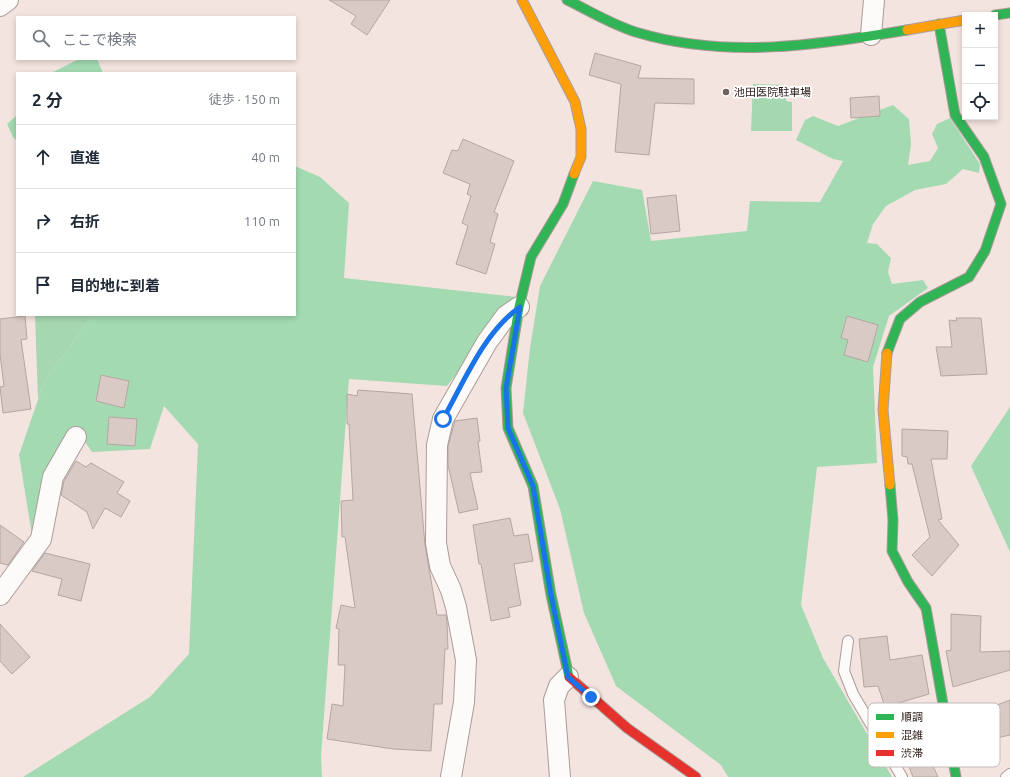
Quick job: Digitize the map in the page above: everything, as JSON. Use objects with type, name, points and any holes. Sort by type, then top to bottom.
[{"type":"street","points":[[0,6],[8,0]]},
{"type":"street","points":[[522,0],[575,102],[581,129],[581,157],[563,204],[531,257],[520,307],[506,388],[508,428],[533,486],[551,595],[568,677],[627,728],[696,777]]},
{"type":"street","points":[[567,0],[638,32],[694,46],[758,49],[802,46],[962,20]]},
{"type":"street","points":[[871,35],[874,0]]},
{"type":"street","points":[[998,15],[1010,13]]},
{"type":"street","points":[[939,24],[955,115],[984,157],[1001,204],[985,251],[969,277],[920,302],[900,319],[888,350],[884,410],[892,520],[892,551],[908,582],[926,608],[943,703]]},
{"type":"street","points":[[451,777],[464,702],[466,660],[452,590],[440,566],[436,543],[437,445],[443,419],[487,342],[506,316],[520,307]]},
{"type":"street","points":[[0,595],[41,539],[53,477],[76,437]]},
{"type":"street","points":[[560,777],[554,700],[559,686],[568,677]]},
{"type":"street","points":[[954,767],[956,777]]},
{"type":"lane","points":[[848,641],[844,671],[853,694],[868,719]]},
{"type":"lane","points":[[896,767],[902,777]]},
{"type":"lane","points":[[1006,777],[1010,774]]},
{"type":"green space","points":[[77,60],[97,60],[103,72],[53,72]]},
{"type":"green space","points":[[753,84],[786,85],[786,101],[792,102],[792,131],[751,131]]},
{"type":"green space","points":[[893,105],[909,119],[911,144],[908,165],[930,161],[938,148],[932,134],[937,124],[950,118],[980,164],[979,173],[963,169],[946,184],[915,190],[886,206],[873,224],[867,243],[877,244],[891,258],[888,272],[892,284],[923,280],[928,288],[889,316],[873,367],[877,463],[817,467],[801,605],[823,658],[868,736],[868,767],[886,767],[892,777],[728,777],[721,765],[616,686],[584,613],[560,509],[523,413],[530,348],[540,286],[593,181],[642,190],[651,241],[747,231],[750,201],[820,202],[843,161],[833,159],[796,140],[805,120],[813,116],[838,126]]},
{"type":"green space","points":[[16,116],[16,140],[13,137],[7,124]]},
{"type":"green space","points":[[296,166],[320,177],[349,203],[344,278],[516,297],[447,386],[349,379],[321,756],[322,777],[23,777],[150,697],[189,654],[198,444],[164,406],[150,449],[92,452],[75,428],[33,541],[19,455],[44,382],[92,316],[296,316]]},
{"type":"green space","points":[[35,316],[92,316],[44,382],[38,399]]},
{"type":"green space","points":[[1010,407],[1010,552],[971,466]]},
{"type":"building","points":[[329,0],[390,0],[367,35],[351,24],[356,16]]},
{"type":"building","points":[[595,53],[641,66],[638,78],[694,79],[694,104],[655,103],[649,155],[615,152],[621,84],[589,75]]},
{"type":"building","points":[[879,96],[880,116],[851,118],[850,98]]},
{"type":"building","points":[[463,139],[514,161],[494,212],[498,214],[490,242],[495,244],[486,274],[456,264],[468,226],[462,223],[471,196],[467,194],[470,184],[443,173],[452,150],[458,151]]},
{"type":"building","points":[[676,195],[680,231],[651,234],[647,198]]},
{"type":"building","points":[[25,316],[27,339],[21,340],[31,409],[3,413],[0,387],[4,386],[0,354],[0,319]]},
{"type":"building","points":[[847,316],[878,325],[868,362],[844,355],[848,340],[841,338]]},
{"type":"building","points":[[956,318],[981,318],[987,374],[941,376],[936,347],[952,347],[949,320],[957,321]]},
{"type":"building","points":[[101,375],[129,381],[124,408],[96,401]]},
{"type":"building","points":[[358,390],[412,394],[425,545],[437,615],[446,615],[447,622],[448,649],[445,649],[442,704],[434,704],[431,751],[393,749],[327,739],[332,704],[343,706],[345,665],[338,665],[339,629],[336,628],[341,605],[355,608],[345,537],[342,537],[341,501],[353,500],[349,424],[347,424],[347,394],[357,396]]},
{"type":"building","points":[[109,417],[137,419],[135,446],[107,444]]},
{"type":"building","points":[[477,418],[480,441],[478,442],[482,472],[470,473],[478,509],[459,513],[448,465],[448,446],[455,421]]},
{"type":"building","points":[[902,429],[948,431],[947,459],[931,459],[942,519],[938,520],[959,545],[932,576],[912,555],[930,537],[912,464],[908,464],[907,457],[902,456]]},
{"type":"building","points":[[76,461],[86,467],[91,463],[124,482],[117,493],[130,501],[121,517],[105,508],[93,529],[87,512],[61,495],[64,481]]},
{"type":"building","points":[[510,518],[514,536],[528,534],[533,561],[514,564],[521,605],[508,608],[510,617],[491,621],[481,564],[479,564],[473,525]]},
{"type":"building","points":[[0,525],[24,542],[8,565],[0,563]]},
{"type":"building","points":[[45,553],[90,564],[81,601],[58,595],[62,579],[32,571]]},
{"type":"building","points":[[951,614],[981,616],[980,652],[1010,651],[1010,670],[953,687],[946,651],[951,650]]},
{"type":"building","points":[[0,624],[30,657],[12,674],[0,661]]},
{"type":"building","points":[[887,636],[890,660],[922,655],[929,694],[899,703],[884,703],[878,686],[864,687],[859,639]]},
{"type":"building","points":[[1010,700],[1010,735],[1000,737],[1000,704]]},
{"type":"building","points":[[909,767],[933,767],[938,777],[913,777]]},
{"type":"traffic: fast","points":[[567,0],[611,22],[639,33],[672,41],[706,46],[773,47],[840,40],[907,30]]},
{"type":"traffic: fast","points":[[998,15],[1010,13]]},
{"type":"traffic: fast","points":[[887,353],[900,319],[920,302],[969,277],[985,251],[1001,204],[984,157],[955,115],[939,24]]},
{"type":"traffic: fast","points":[[569,677],[551,595],[533,486],[508,428],[506,388],[519,307],[531,257],[563,204],[574,174]]},
{"type":"traffic: fast","points":[[890,485],[893,520],[892,551],[908,582],[926,608],[943,703]]},
{"type":"traffic: fast","points":[[954,767],[956,777]]},
{"type":"traffic: slow","points":[[522,0],[575,102],[581,129],[581,157],[574,174]]},
{"type":"traffic: slow","points":[[907,30],[962,21]]},
{"type":"traffic: slow","points":[[887,353],[883,410],[890,485]]},
{"type":"traffic: jam","points":[[569,677],[627,728],[696,777]]},
{"type":"place","name":"池田医院駐車場","points":[[726,92]]},
{"type":"route","points":[[443,419],[487,342],[506,316],[520,307],[506,388],[508,428],[533,486],[551,595],[568,677],[591,697]]}]
